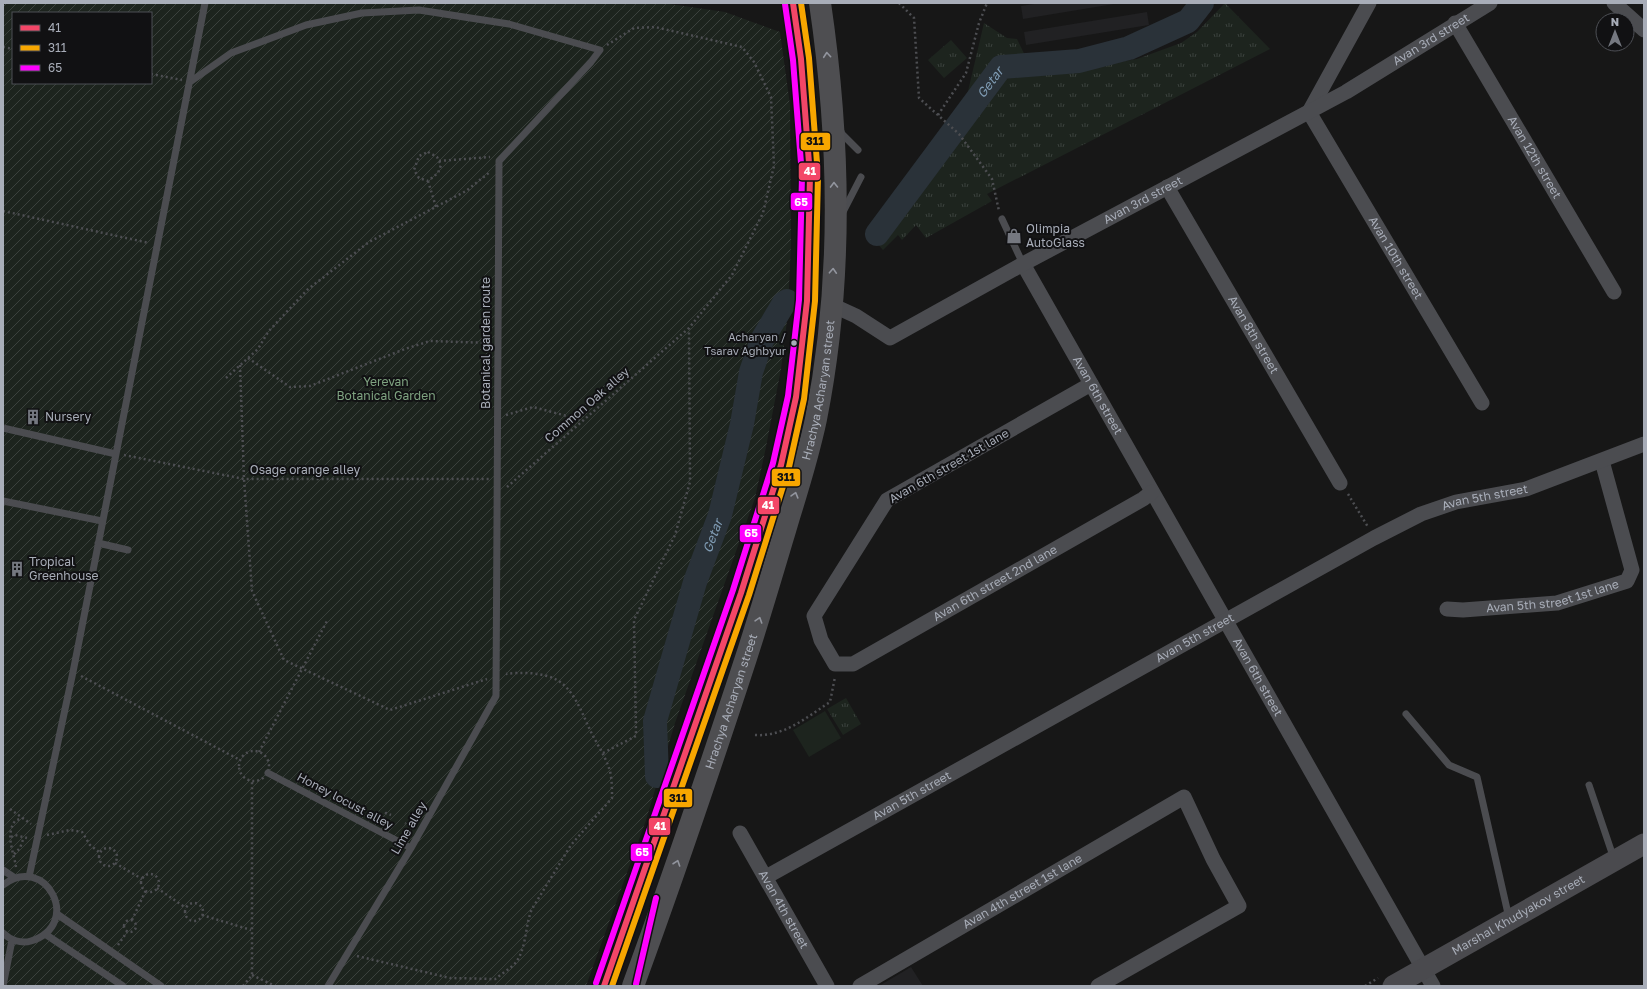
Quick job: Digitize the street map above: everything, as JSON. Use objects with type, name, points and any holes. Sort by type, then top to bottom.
[{"type":"highway","name":"Hrachya Acharyan street","points":[[604,986],[741,593],[781,465],[796,397],[807,301],[810,176],[801,59],[793,3]]},
{"type":"highway","name":"Hrachya Acharyan street","points":[[633,986],[665,900],[764,605],[805,463],[816,418],[832,305],[835,226],[832,115],[827,51],[820,3]]},
{"type":"street","points":[[1309,112],[1369,3]]},
{"type":"street","name":"Avan 3rd street","points":[[832,305],[856,316],[890,338],[1023,264],[1346,92],[1490,3]]},
{"type":"street","points":[[1614,3],[1644,30]]},
{"type":"street","name":"Avan 12th street","points":[[1456,23],[1614,292]]},
{"type":"street","name":"Avan 10th street","points":[[1309,112],[1482,403]]},
{"type":"street","name":"Avan 8th street","points":[[1166,187],[1340,483]]},
{"type":"street","name":"Avan 6th street","points":[[1023,264],[1428,977]]},
{"type":"street","name":"Avan 6th street 1st lane","points":[[835,664],[821,640],[814,616],[887,500],[1091,384]]},
{"type":"street","name":"Avan 5th street","points":[[766,878],[1374,538],[1421,514],[1456,502],[1526,488],[1602,461],[1644,444]]},
{"type":"street","name":"Avan 5th street 1st lane","points":[[1447,609],[1463,610],[1557,603],[1627,581],[1632,570],[1602,461]]},
{"type":"street","name":"Avan 6th street 2nd lane","points":[[835,664],[853,664],[1143,499],[1152,492]]},
{"type":"street","name":"Avan 4th street 1st lane","points":[[860,986],[1184,797],[1213,859],[1238,906],[1098,986]]},
{"type":"street","name":"Avan 4th street","points":[[740,833],[827,986]]},
{"type":"street","name":"Marshal Khudyakov street","points":[[1393,986],[1428,977],[1510,920],[1644,844]]},
{"type":"lane","points":[[29,877],[73,672],[89,584],[158,245],[205,3]]},
{"type":"lane","points":[[190,82],[231,53],[306,25],[362,13],[419,10],[434,12],[509,24],[600,50]]},
{"type":"lane","name":"Botanical garden route","points":[[496,676],[498,161],[591,62],[600,50]]},
{"type":"lane","points":[[832,115],[842,134],[858,150]]},
{"type":"lane","points":[[835,226],[862,177]]},
{"type":"lane","points":[[1002,219],[1023,264]]},
{"type":"lane","points":[[3,428],[116,454]]},
{"type":"lane","points":[[3,501],[102,521]]},
{"type":"lane","points":[[98,543],[128,550]]},
{"type":"lane","name":"Lime alley","points":[[328,986],[411,848],[496,696],[496,676]]},
{"type":"lane","points":[[1406,714],[1449,765],[1477,777],[1510,920]]},
{"type":"lane","name":"Honey locust alley","points":[[268,773],[411,848]]},
{"type":"lane","points":[[1589,785],[1615,861]]},
{"type":"lane","points":[[3,870],[15,878]]},
{"type":"lane","points":[[3,885],[15,878],[29,877],[39,880],[54,894],[57,904],[57,914],[53,925],[45,934],[27,942],[12,940],[3,933]]},
{"type":"lane","points":[[57,914],[161,986]]},
{"type":"lane","points":[[45,934],[122,986]]},
{"type":"lane","points":[[3,986],[12,940]]},
{"type":"path","points":[[899,3],[914,18],[919,98],[959,134],[992,179],[1002,219]]},
{"type":"path","points":[[938,115],[966,73],[981,17],[987,3]]},
{"type":"path","name":"Common Oak alley","points":[[497,495],[689,328],[732,275],[763,213],[774,166],[771,97],[754,62],[742,47],[655,26],[634,28],[615,38],[600,50]]},
{"type":"path","points":[[152,74],[190,82]]},
{"type":"path","points":[[428,152],[437,157],[441,165],[438,173],[428,180],[419,178],[414,170],[419,156],[428,152]]},
{"type":"path","points":[[439,161],[503,156]]},
{"type":"path","points":[[226,378],[258,349],[268,332],[307,290],[368,242],[466,191],[498,165]]},
{"type":"path","points":[[428,180],[436,207]]},
{"type":"path","points":[[3,211],[158,245]]},
{"type":"path","points":[[603,753],[636,736],[634,620],[675,535],[690,482],[689,328]]},
{"type":"path","points":[[248,358],[290,387],[310,386],[405,349],[430,341],[498,343]]},
{"type":"path","points":[[240,365],[244,479],[252,591],[284,660],[390,710],[496,676],[518,673],[538,674],[557,680],[570,692],[581,710],[603,753],[610,772],[612,798],[571,845],[532,909],[527,920],[527,935],[517,961],[495,980],[450,978],[347,954]]},
{"type":"path","points":[[497,417],[534,407],[583,420]]},
{"type":"path","name":"Osage orange alley","points":[[116,454],[244,479],[497,479]]},
{"type":"path","points":[[1340,483],[1343,485],[1374,538]]},
{"type":"path","points":[[30,571],[89,584]]},
{"type":"path","points":[[259,752],[328,619]]},
{"type":"path","points":[[755,735],[766,736],[784,731],[830,702],[835,684],[835,664]]},
{"type":"path","points":[[73,672],[240,760]]},
{"type":"path","points":[[246,752],[259,752],[264,755],[269,763],[268,773],[261,780],[252,782],[243,777],[238,769],[240,760],[246,752]]},
{"type":"path","points":[[243,986],[252,975],[252,782]]},
{"type":"path","points":[[10,809],[21,817],[15,821],[12,826],[10,844],[14,854],[20,848],[24,837],[15,835],[11,837]]},
{"type":"path","points":[[377,830],[386,813],[390,815]]},
{"type":"path","points":[[38,837],[70,830],[82,832],[90,845],[99,852]]},
{"type":"path","points":[[106,847],[112,848],[117,856],[115,863],[108,866],[102,864],[98,859],[99,852],[106,847]]},
{"type":"path","points":[[115,863],[142,879]]},
{"type":"path","points":[[146,875],[155,875],[159,883],[157,888],[152,891],[146,890],[142,887],[142,879],[146,875]]},
{"type":"path","points":[[157,888],[186,908]]},
{"type":"path","points":[[132,920],[146,890]]},
{"type":"path","points":[[190,904],[196,904],[202,909],[202,915],[196,920],[190,920],[186,916],[186,908],[190,904]]},
{"type":"path","points":[[202,915],[252,930]]},
{"type":"path","points":[[112,952],[127,932],[130,933],[136,929],[135,923],[132,920]]},
{"type":"path","points":[[127,932],[123,927],[124,924],[126,921],[132,920]]},
{"type":"path","points":[[252,975],[275,986]]},
{"type":"shaded area","points":[[1040,3],[1120,3],[1023,19],[1021,6]]},
{"type":"shaded area","points":[[1147,12],[1149,25],[1026,45],[1024,32]]},
{"type":"shaded area","points":[[911,967],[923,986],[879,986]]},
{"type":"green space","name":"Yerevan Botanical Garden","points":[[3,3],[663,3],[725,12],[780,32],[790,105],[791,242],[788,313],[781,369],[766,447],[755,498],[675,723],[646,820],[586,986],[3,986]]},
{"type":"green space","points":[[1225,3],[1270,49],[987,194],[992,201],[926,238],[916,225],[902,240],[898,235],[883,250],[868,233],[965,104],[984,23],[1007,38],[1017,39],[1032,70],[1074,70],[1137,59],[1181,43],[1197,32]]},
{"type":"green space","points":[[951,40],[967,58],[944,78],[928,60]]},
{"type":"green space","points":[[846,698],[861,724],[843,735],[827,709]]},
{"type":"green space","points":[[825,711],[841,738],[809,757],[793,730]]},
{"type":"waterway","name":"Getar","points":[[877,234],[1001,67],[1079,61],[1129,48],[1188,21],[1202,3]]},
{"type":"waterway","name":"Getar","points":[[657,776],[655,721],[695,582],[720,515],[742,424],[751,372],[762,340],[784,303],[787,301]]},
{"type":"transit line","name":"41","points":[[604,986],[741,593],[781,465],[796,397],[807,301],[810,176],[801,59],[793,3]]},
{"type":"transit line","name":"311","points":[[612,986],[749,595],[789,467],[804,399],[815,301],[818,176],[809,58],[801,3]]},
{"type":"transit line","name":"65","points":[[596,983],[733,590],[773,463],[788,396],[799,300],[802,176],[793,60],[785,4]]},
{"type":"transit line","name":"65","points":[[636,984],[656,898]]},
{"type":"place","name":"Olimpia AutoGlass","points":[[1014,236]]},
{"type":"place","name":"Acharyan / Tsarav Aghbyur","points":[[794,343]]},
{"type":"place","name":"Nursery","points":[[33,417]]},
{"type":"place","name":"Tropical Greenhouse","points":[[17,569]]}]
